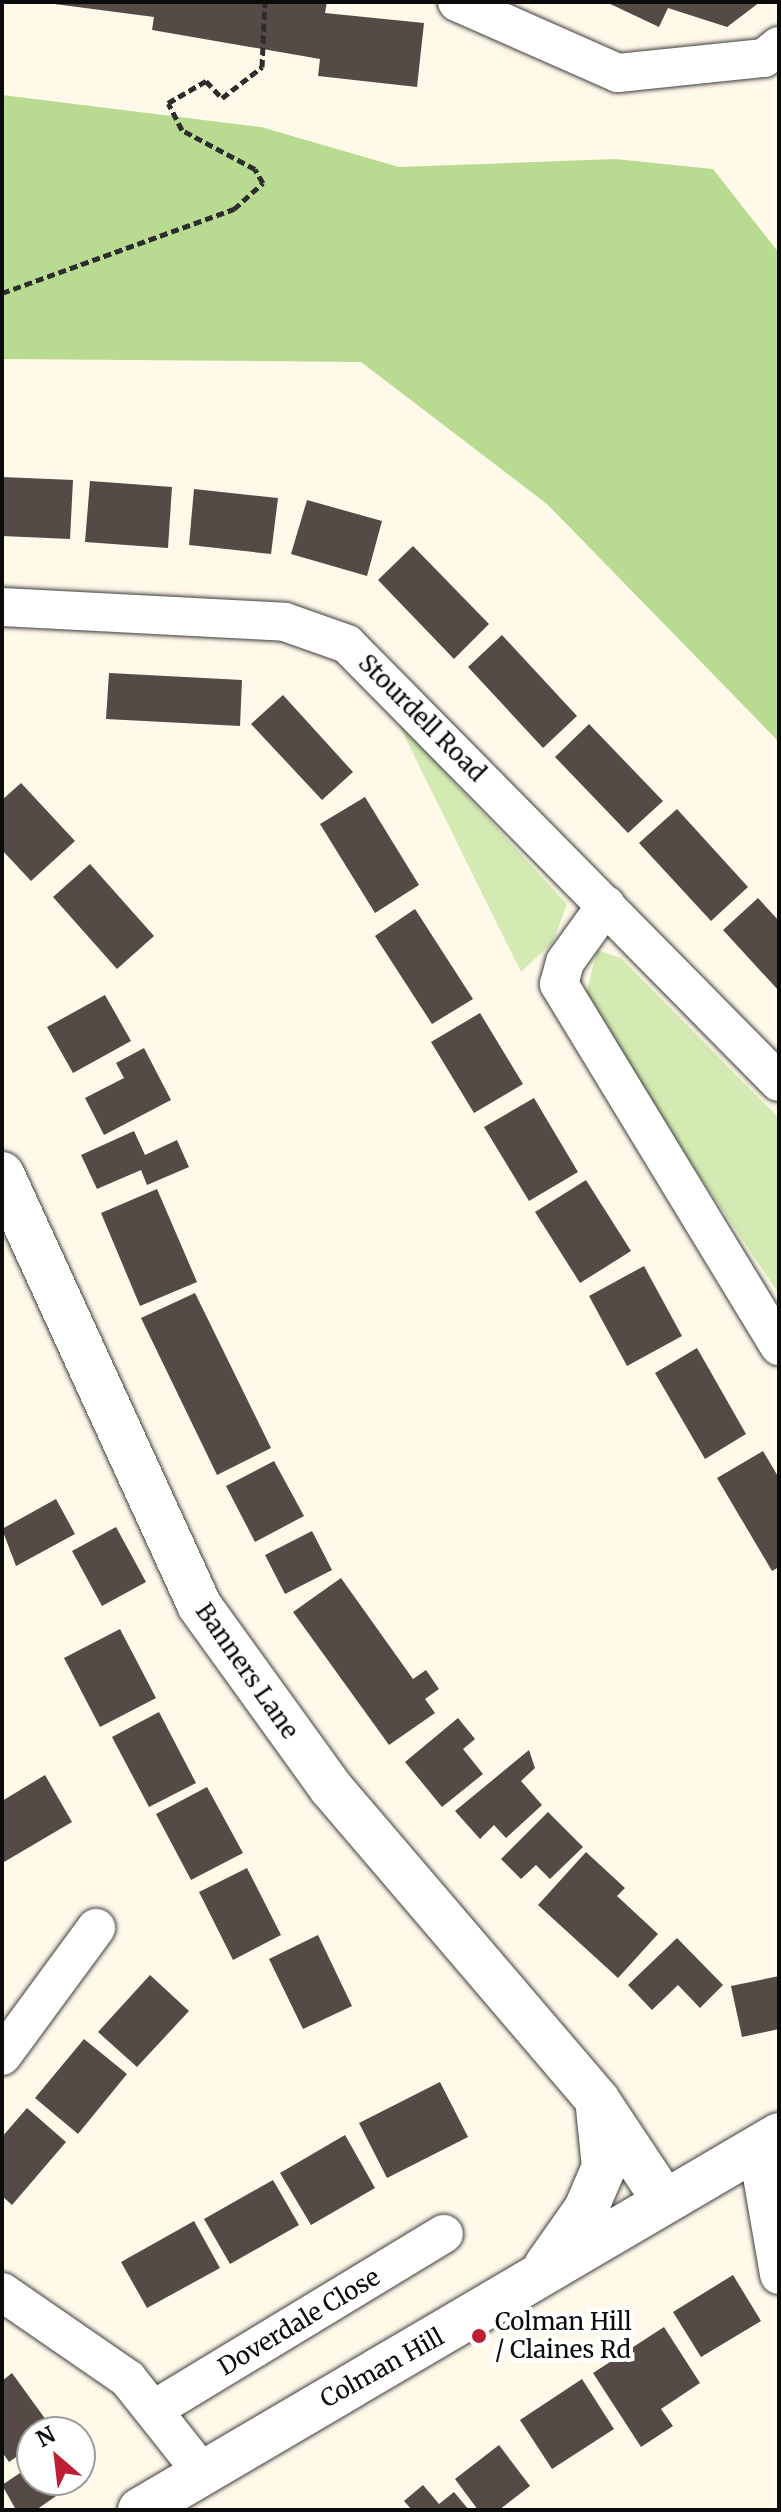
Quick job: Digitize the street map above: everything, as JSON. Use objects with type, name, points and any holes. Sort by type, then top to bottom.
[{"type":"street","points":[[457,2],[618,73],[764,58],[779,46]]},
{"type":"street","name":"Stourdell Road","points":[[2,607],[285,622],[347,644],[779,1082]]},
{"type":"street","points":[[606,905],[565,962],[559,984],[779,1346]]},
{"type":"street","name":"Banners Lane","points":[[2,1174],[12,1221],[199,1605],[331,1788],[598,2101],[665,2202]]},
{"type":"street","points":[[2,2056],[96,1928]]},
{"type":"street","points":[[535,2281],[586,2209],[604,2167],[598,2101]]},
{"type":"street","points":[[768,2141],[779,2275]]},
{"type":"street","name":"Colman Hill","points":[[140,2510],[200,2470],[535,2281],[768,2141]]},
{"type":"street","name":"Doverdale Close","points":[[153,2410],[444,2234]]},
{"type":"street","points":[[2,2292],[128,2379],[200,2470]]},
{"type":"path","points":[[2,293],[234,209],[263,183],[255,169],[182,130],[168,103],[206,81],[222,98],[262,67],[265,2]]},
{"type":"green space","points":[[2,95],[261,127],[399,167],[615,159],[713,169],[779,253],[779,742],[547,504],[361,362],[2,359]]},
{"type":"green space","points":[[397,721],[567,904],[553,942],[521,972]]},
{"type":"green space","points":[[597,950],[621,958],[779,1118],[779,1294],[584,1004]]},
{"type":"building","points":[[39,2],[327,2],[325,13],[424,23],[417,87],[318,76],[320,59],[152,30],[154,17]]},
{"type":"building","points":[[606,2],[760,2],[727,27],[668,8],[659,27]]},
{"type":"building","points":[[2,477],[73,480],[70,539],[2,536]]},
{"type":"building","points":[[90,481],[172,487],[168,548],[85,542]]},
{"type":"building","points":[[194,489],[278,498],[271,554],[189,545]]},
{"type":"building","points":[[307,500],[382,521],[367,576],[291,554]]},
{"type":"building","points":[[413,546],[489,624],[454,659],[378,580]]},
{"type":"building","points":[[502,635],[577,716],[543,748],[468,667]]},
{"type":"building","points":[[109,673],[242,680],[240,726],[106,719]]},
{"type":"building","points":[[283,695],[353,772],[322,800],[251,724]]},
{"type":"building","points":[[589,724],[663,801],[628,833],[555,757]]},
{"type":"building","points":[[21,783],[75,841],[31,881],[2,850],[2,800]]},
{"type":"building","points":[[365,797],[419,885],[375,913],[320,824]]},
{"type":"building","points":[[677,809],[748,887],[711,921],[639,843]]},
{"type":"building","points":[[90,864],[154,936],[117,969],[53,897]]},
{"type":"building","points":[[758,898],[779,921],[779,991],[723,930]]},
{"type":"building","points":[[415,909],[473,999],[432,1024],[375,936]]},
{"type":"building","points":[[105,995],[131,1041],[73,1073],[47,1027]]},
{"type":"building","points":[[480,1013],[523,1084],[474,1113],[431,1042]]},
{"type":"building","points":[[144,1048],[171,1100],[104,1135],[85,1098],[124,1078],[116,1063]]},
{"type":"building","points":[[534,1098],[578,1172],[529,1201],[484,1127]]},
{"type":"building","points":[[134,1131],[145,1155],[177,1140],[189,1167],[147,1185],[141,1170],[97,1189],[81,1155]]},
{"type":"building","points":[[586,1180],[631,1251],[580,1283],[535,1212]]},
{"type":"building","points":[[157,1189],[197,1282],[140,1306],[101,1213]]},
{"type":"building","points":[[644,1266],[682,1336],[627,1366],[589,1296]]},
{"type":"building","points":[[195,1293],[271,1448],[217,1475],[141,1318]]},
{"type":"building","points":[[697,1348],[746,1434],[705,1459],[655,1373]]},
{"type":"building","points":[[763,1451],[779,1478],[779,1567],[772,1571],[717,1478]]},
{"type":"building","points":[[274,1461],[304,1516],[255,1542],[226,1486]]},
{"type":"building","points":[[56,1499],[75,1534],[16,1566],[2,1529]]},
{"type":"building","points":[[116,1527],[146,1582],[102,1606],[72,1551]]},
{"type":"building","points":[[312,1531],[332,1570],[285,1594],[265,1555]]},
{"type":"building","points":[[341,1578],[413,1679],[426,1670],[439,1689],[425,1699],[435,1713],[389,1745],[293,1612]]},
{"type":"building","points":[[120,1629],[156,1698],[100,1727],[64,1658]]},
{"type":"building","points":[[159,1712],[196,1783],[149,1807],[112,1737]]},
{"type":"building","points":[[458,1718],[475,1739],[463,1749],[483,1774],[442,1807],[405,1762]]},
{"type":"building","points":[[529,1750],[535,1768],[521,1781],[542,1805],[506,1838],[494,1825],[480,1839],[455,1811]]},
{"type":"building","points":[[45,1775],[72,1822],[4,1862],[2,1801]]},
{"type":"building","points":[[207,1787],[243,1853],[191,1880],[156,1814]]},
{"type":"building","points":[[548,1812],[583,1847],[550,1879],[536,1865],[521,1879],[501,1859]]},
{"type":"building","points":[[586,1852],[625,1888],[617,1896],[658,1934],[618,1978],[538,1905]]},
{"type":"building","points":[[247,1868],[281,1935],[233,1960],[199,1892]]},
{"type":"building","points":[[318,1935],[352,2006],[303,2029],[269,1959]]},
{"type":"building","points":[[677,1938],[723,1985],[700,2008],[678,1985],[652,2010],[628,1985]]},
{"type":"building","points":[[150,1975],[189,2011],[137,2067],[98,2032]]},
{"type":"building","points":[[779,1976],[779,2029],[742,2037],[731,1986]]},
{"type":"building","points":[[84,2039],[127,2074],[78,2134],[35,2098]]},
{"type":"building","points":[[440,2082],[468,2137],[387,2178],[359,2123]]},
{"type":"building","points":[[27,2108],[66,2142],[12,2205],[2,2196],[2,2137]]},
{"type":"building","points":[[345,2135],[375,2188],[311,2225],[280,2173]]},
{"type":"building","points":[[273,2180],[299,2225],[230,2264],[204,2219]]},
{"type":"building","points":[[194,2221],[220,2268],[147,2308],[121,2262]]},
{"type":"building","points":[[733,2275],[761,2321],[701,2357],[673,2312]]},
{"type":"building","points":[[664,2327],[700,2383],[661,2409],[673,2426],[641,2447],[593,2373]]},
{"type":"building","points":[[12,2373],[43,2416],[16,2416],[16,2457],[9,2462],[2,2452],[2,2381]]},
{"type":"building","points":[[582,2379],[614,2429],[552,2469],[520,2420]]},
{"type":"building","points":[[499,2445],[530,2486],[499,2510],[478,2510],[455,2479]]},
{"type":"building","points":[[16,2476],[16,2496],[56,2496],[36,2510],[16,2510],[2,2485]]},
{"type":"building","points":[[423,2485],[439,2504],[454,2492],[469,2510],[412,2510],[404,2501]]},
{"type":"place","name":"Colman Hill / Claines Rd","points":[[479,2336]]}]
